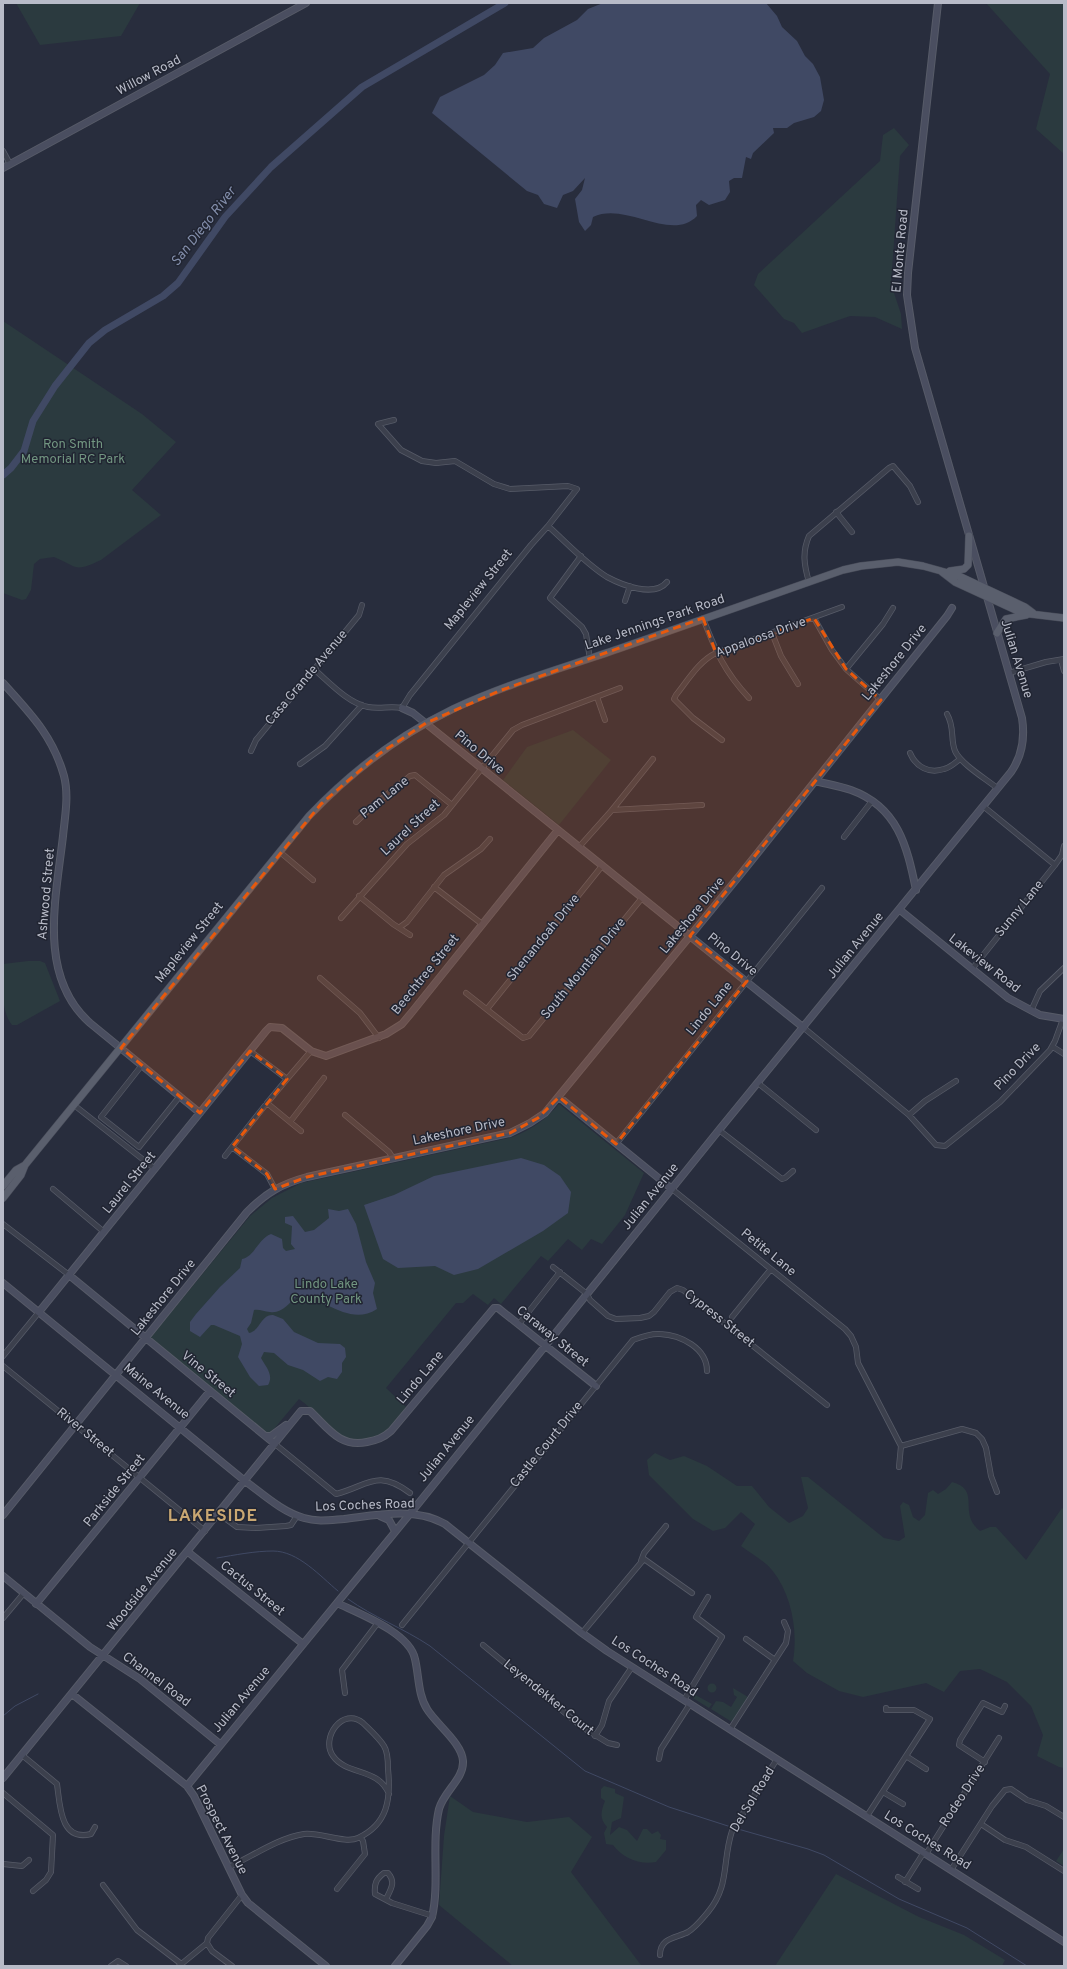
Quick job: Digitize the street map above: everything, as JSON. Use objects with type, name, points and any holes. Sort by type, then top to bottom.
[{"type":"main road","points":[[942,572],[960,570],[968,565],[969,536]]},
{"type":"main road","name":"Lake Jennings Park Road","points":[[386,748],[426,723],[454,709],[499,691],[703,618],[852,568],[898,562],[923,566],[942,572],[951,573],[1025,607],[1033,613]]},
{"type":"main road","name":"Lake Jennings Park Road","points":[[942,572],[947,577],[986,597],[1022,613],[1033,613],[1064,618]]},
{"type":"main road","points":[[996,633],[1006,619],[1033,613]]},
{"type":"main road","name":"Mapleview Street","points":[[3,1198],[21,1175],[25,1165],[280,852],[321,804],[351,776],[386,748]]},
{"type":"main road","name":"Mapleview Street","points":[[3,1186],[16,1170],[25,1165]]},
{"type":"street","name":"Willow Road","points":[[3,168],[306,3]]},
{"type":"street","name":"El Monte Road","points":[[938,3],[923,127],[907,295],[915,348],[983,588]]},
{"type":"street","points":[[3,151],[10,164]]},
{"type":"street","name":"Mapleview Street","points":[[394,420],[378,424],[401,450],[422,461],[436,463],[455,461],[494,484],[510,489],[568,486],[577,489],[451,643],[410,695],[402,708]]},
{"type":"street","points":[[809,582],[804,562],[804,546],[809,536],[893,466],[910,486],[918,502]]},
{"type":"street","points":[[836,512],[852,532]]},
{"type":"street","points":[[548,526],[581,556],[607,576],[630,586],[646,590],[664,586],[667,582]]},
{"type":"street","points":[[581,556],[550,598],[582,627],[586,634],[590,659]]},
{"type":"street","points":[[625,601],[630,586]]},
{"type":"street","name":"Julian Avenue","points":[[186,1786],[396,1531],[719,1130],[804,1028],[1016,765],[1023,742],[1022,718],[983,588]]},
{"type":"street","name":"Casa Grande Avenue","points":[[251,751],[256,740],[359,615],[362,605]]},
{"type":"street","name":"Appaloosa Drive","points":[[722,740],[692,718],[675,702],[674,699],[704,661],[716,653],[842,607]]},
{"type":"street","points":[[846,669],[883,624],[893,608]]},
{"type":"street","name":"Lakeshore Drive","points":[[3,1516],[247,1212],[263,1196],[275,1189],[307,1177],[510,1133],[538,1118],[559,1097],[690,936],[952,608]]},
{"type":"street","points":[[703,618],[716,653],[728,674],[749,698]]},
{"type":"street","points":[[814,618],[832,650],[846,669],[880,700]]},
{"type":"street","points":[[772,633],[781,656],[798,684]]},
{"type":"street","points":[[1009,673],[1062,660],[1064,671]]},
{"type":"street","name":"Pino Drive","points":[[315,670],[353,701],[362,705],[379,708],[402,708],[413,713],[747,981],[909,1114],[936,1145],[945,1146],[1000,1102],[1052,1047],[1063,1019]]},
{"type":"street","name":"Ashwood Street","points":[[3,683],[47,733],[57,754],[64,776],[66,812],[53,941],[63,984],[69,999],[82,1017],[200,1113]]},
{"type":"street","name":"Laurel Street","points":[[340,918],[407,844],[444,815],[506,737],[522,725],[620,688]]},
{"type":"street","points":[[597,697],[605,720]]},
{"type":"street","points":[[300,764],[325,746],[362,705]]},
{"type":"street","points":[[947,714],[952,722],[955,750],[960,759],[997,788]]},
{"type":"street","points":[[503,731],[506,737]]},
{"type":"street","points":[[910,753],[914,761],[922,768],[933,770],[945,769],[960,759]]},
{"type":"street","points":[[579,847],[612,810],[653,759]]},
{"type":"street","name":"Pam Lane","points":[[356,822],[410,776],[415,775],[452,805]]},
{"type":"street","points":[[815,781],[851,790],[872,801],[890,818],[900,832],[907,848],[916,890]]},
{"type":"street","points":[[844,837],[872,801]]},
{"type":"street","points":[[612,810],[702,805]]},
{"type":"street","points":[[983,806],[1055,865]]},
{"type":"street","name":"Beechtree Street","points":[[275,1027],[282,1028],[311,1051],[326,1056],[379,1038],[393,1031],[403,1022],[558,830]]},
{"type":"street","points":[[400,928],[407,922],[444,875],[481,849],[490,839]]},
{"type":"street","name":"Sunny Lane","points":[[972,969],[1055,865],[1062,855],[1064,846]]},
{"type":"street","points":[[280,852],[314,880]]},
{"type":"street","name":"Shenandoah Drive","points":[[487,1009],[602,866]]},
{"type":"street","points":[[434,886],[482,924]]},
{"type":"street","name":"Lindo Lane","points":[[616,1144],[822,888]]},
{"type":"street","points":[[359,896],[393,924],[410,935]]},
{"type":"street","name":"South Mountain Drive","points":[[487,1009],[522,1038],[525,1038],[535,1030],[642,898]]},
{"type":"street","name":"Lakeview Road","points":[[900,910],[1008,998],[1031,1011],[1063,1019]]},
{"type":"street","points":[[1031,1011],[1040,991],[1064,968]]},
{"type":"street","points":[[320,978],[360,1013],[379,1038]]},
{"type":"street","points":[[466,993],[487,1009]]},
{"type":"street","name":"Laurel Street","points":[[3,1356],[266,1031],[275,1027]]},
{"type":"street","points":[[1052,1047],[1064,1054]]},
{"type":"street","points":[[250,1051],[287,1079]]},
{"type":"street","points":[[225,1156],[311,1051]]},
{"type":"street","points":[[142,1065],[101,1117],[139,1147],[180,1096]]},
{"type":"street","points":[[290,1122],[324,1078]]},
{"type":"street","points":[[909,1114],[925,1100],[956,1081]]},
{"type":"street","points":[[758,1083],[816,1130]]},
{"type":"street","name":"Petite Lane","points":[[559,1097],[851,1336],[856,1346],[858,1363],[901,1446]]},
{"type":"street","points":[[267,1103],[301,1131]]},
{"type":"street","points":[[74,1106],[155,1169]]},
{"type":"street","points":[[345,1115],[389,1152],[393,1158]]},
{"type":"street","points":[[719,1130],[782,1179],[793,1171]]},
{"type":"street","points":[[232,1147],[266,1174],[275,1189]]},
{"type":"street","points":[[53,1189],[104,1232]]},
{"type":"street","name":"Vine Street","points":[[3,1224],[69,1275],[336,1494],[365,1482],[374,1481],[396,1483],[410,1493]]},
{"type":"street","name":"Cypress Street","points":[[553,1267],[587,1294],[590,1300],[608,1316],[616,1319],[649,1316],[674,1289],[677,1288],[683,1290],[827,1405]]},
{"type":"street","points":[[732,1317],[771,1269]]},
{"type":"street","points":[[520,1324],[560,1272]]},
{"type":"street","name":"Maine Avenue","points":[[3,1283],[245,1481],[296,1516]]},
{"type":"street","name":"Lindo Lane","points":[[296,1417],[301,1411],[310,1411],[339,1438],[347,1443],[354,1444],[378,1440],[392,1431],[494,1308]]},
{"type":"street","name":"Caraway Street","points":[[494,1308],[498,1308],[520,1324],[596,1386]]},
{"type":"street","name":"Castle Court Drive","points":[[402,1625],[633,1340],[647,1335],[660,1333],[695,1345],[702,1352],[707,1364],[707,1371]]},
{"type":"street","name":"River Street","points":[[3,1366],[205,1530]]},
{"type":"street","name":"Parkside Street","points":[[36,1604],[210,1391]]},
{"type":"street","points":[[266,1436],[269,1437],[276,1433],[296,1417]]},
{"type":"street","name":"Woodside Avenue","points":[[3,1778],[276,1444],[296,1417]]},
{"type":"street","points":[[899,1467],[901,1446],[962,1429],[976,1433],[982,1439],[986,1448],[991,1476],[997,1492]]},
{"type":"street","name":"Los Coches Road","points":[[219,1514],[237,1527],[256,1528],[291,1525],[296,1516],[305,1519],[323,1521],[410,1513],[441,1521],[582,1633],[632,1667],[731,1728],[777,1759],[1064,1942]]},
{"type":"street","points":[[379,1515],[389,1520],[396,1531]]},
{"type":"street","points":[[582,1633],[641,1560],[644,1553],[666,1526]]},
{"type":"street","name":"Cactus Street","points":[[188,1552],[303,1644]]},
{"type":"street","points":[[641,1560],[646,1559],[692,1593]]},
{"type":"street","name":"Channel Road","points":[[3,1576],[36,1604],[103,1656],[140,1679],[220,1744]]},
{"type":"street","points":[[3,1618],[24,1593]]},
{"type":"street","points":[[684,1700],[722,1637],[696,1617],[708,1597]]},
{"type":"street","points":[[337,1603],[399,1636],[411,1647],[415,1659],[421,1696],[425,1707],[458,1747],[463,1757],[460,1774],[439,1809],[436,1831],[433,1916],[428,1926],[395,1966]]},
{"type":"street","points":[[731,1728],[788,1637],[788,1631],[784,1622]]},
{"type":"street","points":[[345,1693],[342,1670],[377,1624]]},
{"type":"street","points":[[746,1639],[775,1660]]},
{"type":"street","name":"Leyendekker Court","points":[[483,1645],[595,1736],[608,1743],[617,1745]]},
{"type":"street","points":[[595,1736],[602,1725],[609,1701],[632,1667]]},
{"type":"street","name":"Prospect Avenue","points":[[72,1694],[186,1786],[194,1796],[242,1896],[248,1903],[326,1966]]},
{"type":"street","points":[[985,1762],[959,1745],[960,1740],[983,1703],[1002,1712],[1005,1706]]},
{"type":"street","points":[[659,1759],[661,1749],[690,1704]]},
{"type":"street","points":[[867,1816],[930,1719],[914,1710],[886,1708]]},
{"type":"street","points":[[229,1867],[284,1840],[304,1834],[317,1833],[348,1840],[360,1837],[382,1820],[389,1794],[390,1783],[387,1752],[384,1746],[362,1722],[356,1719],[341,1721],[335,1725],[331,1733],[330,1744],[331,1752],[334,1758],[347,1766],[382,1781],[389,1794]]},
{"type":"street","name":"Rodeo Drive","points":[[905,1882],[1000,1738]]},
{"type":"street","points":[[22,1755],[57,1784],[62,1816],[65,1825],[75,1834],[84,1836],[91,1834],[95,1827]]},
{"type":"street","points":[[906,1756],[926,1769]]},
{"type":"street","name":"Del Sol Road","points":[[660,1955],[660,1949],[666,1940],[684,1934],[693,1928],[708,1913],[719,1896],[725,1875],[732,1831],[777,1759]]},
{"type":"street","points":[[952,1870],[1001,1793],[1011,1789],[1027,1800],[1046,1806],[1064,1817]]},
{"type":"street","points":[[883,1792],[903,1804]]},
{"type":"street","points":[[3,1793],[48,1829],[53,1835],[51,1872],[46,1880],[33,1891]]},
{"type":"street","points":[[980,1824],[1006,1840],[1025,1846],[1064,1871]]},
{"type":"street","points":[[337,1889],[365,1854],[363,1841],[360,1837]]},
{"type":"street","points":[[3,1864],[22,1866],[29,1860]]},
{"type":"street","points":[[386,1899],[393,1882],[388,1873],[384,1873],[376,1881],[374,1887],[375,1894],[380,1898],[433,1916]]},
{"type":"street","points":[[898,1877],[918,1889]]},
{"type":"street","points":[[103,1885],[137,1930],[180,1965],[207,1943],[208,1938],[242,1896]]},
{"type":"street","points":[[207,1943],[212,1950],[232,1966]]},
{"type":"street","points":[[111,1966],[118,1961],[126,1966]]},
{"type":"highlighted area","points":[[703,618],[716,653],[814,618],[846,669],[881,700],[690,936],[747,981],[616,1144],[559,1097],[538,1118],[510,1133],[307,1177],[275,1189],[267,1174],[232,1147],[287,1079],[250,1051],[200,1113],[121,1048],[321,804],[379,754],[426,723],[499,691]]},
{"type":"green space","points":[[16,3],[140,3],[121,36],[40,45]]},
{"type":"green space","points":[[986,3],[1064,3],[1064,154],[1036,129],[1050,74]]},
{"type":"green space","points":[[894,128],[909,145],[900,156],[891,284],[901,314],[902,329],[875,317],[850,316],[802,333],[794,323],[784,319],[754,285],[758,274],[880,161],[883,135]]},
{"type":"green space","name":"Ron Smith Memorial RC Park","points":[[3,321],[142,414],[176,442],[132,490],[161,515],[101,560],[85,566],[72,566],[54,557],[40,559],[34,564],[31,590],[26,599],[22,600],[3,593]]},
{"type":"green space","points":[[573,730],[611,760],[559,825],[503,780],[527,747]]},
{"type":"green space","points":[[40,961],[45,963],[60,1001],[17,1025],[12,1025],[8,1019],[4,1004],[3,964]]},
{"type":"green space","name":"Lindo Lake County Park","points":[[559,1104],[644,1173],[625,1215],[602,1244],[591,1239],[582,1250],[568,1239],[548,1261],[541,1256],[501,1304],[494,1298],[488,1305],[473,1294],[463,1303],[456,1303],[386,1388],[407,1408],[393,1426],[383,1434],[370,1439],[361,1440],[345,1438],[337,1433],[299,1399],[269,1435],[150,1338],[250,1216],[272,1198],[301,1183],[513,1137],[538,1124]]},
{"type":"green space","points":[[655,1453],[670,1460],[684,1456],[707,1466],[737,1486],[752,1486],[769,1507],[789,1523],[803,1516],[808,1508],[801,1477],[808,1477],[884,1538],[899,1541],[905,1537],[900,1506],[903,1502],[909,1505],[913,1517],[919,1521],[925,1515],[928,1493],[933,1490],[938,1494],[946,1489],[952,1482],[966,1490],[970,1517],[973,1524],[980,1531],[990,1527],[996,1527],[1026,1560],[1062,1508],[1064,1510],[1064,1768],[1037,1756],[1043,1735],[1031,1706],[1007,1682],[980,1669],[960,1671],[944,1692],[926,1683],[863,1697],[839,1691],[807,1673],[793,1661],[795,1638],[792,1614],[789,1602],[779,1580],[769,1567],[741,1546],[755,1524],[741,1512],[725,1528],[713,1531],[693,1519],[649,1475],[647,1460]]},
{"type":"green space","points":[[710,1684],[714,1684],[716,1688],[714,1692],[710,1692],[708,1690],[708,1686]]},
{"type":"green space","points":[[733,1688],[748,1697],[732,1722],[711,1709],[716,1701],[723,1702],[731,1707],[737,1697],[734,1695]]},
{"type":"green space","points":[[690,1692],[712,1704],[709,1708],[688,1695]]},
{"type":"green space","points":[[604,1786],[615,1789],[615,1793],[624,1797],[621,1818],[612,1822],[610,1835],[619,1827],[627,1830],[637,1841],[643,1829],[647,1829],[652,1834],[658,1831],[661,1835],[660,1839],[666,1840],[666,1850],[656,1862],[650,1863],[632,1860],[622,1854],[613,1845],[606,1844],[604,1833],[607,1827],[604,1824],[602,1817],[602,1808],[605,1801],[601,1798],[601,1789]]},
{"type":"green space","points":[[450,1796],[473,1812],[527,1822],[569,1817],[592,1837],[571,1872],[641,1965],[513,1966],[439,1905],[444,1836]]},
{"type":"green space","points":[[1064,1849],[1064,1866],[1056,1861]]},
{"type":"green space","points":[[836,1874],[919,1917],[964,1935],[1005,1960],[1002,1966],[775,1966]]},
{"type":"water","points":[[603,3],[766,3],[777,16],[782,27],[797,41],[805,56],[813,64],[820,77],[824,100],[821,111],[814,117],[794,123],[787,128],[773,128],[774,133],[753,153],[751,159],[746,157],[742,178],[734,178],[729,181],[730,192],[725,200],[709,205],[701,200],[696,205],[697,216],[686,223],[674,225],[661,224],[620,214],[606,213],[593,217],[591,225],[585,231],[579,222],[575,199],[582,190],[585,178],[573,191],[563,195],[557,208],[544,204],[538,195],[527,191],[432,113],[440,97],[484,75],[495,65],[503,53],[533,48],[544,38],[577,20],[588,9]]},
{"type":"water","points":[[521,1158],[544,1165],[560,1176],[571,1192],[568,1213],[543,1231],[478,1269],[454,1275],[435,1266],[398,1268],[383,1259],[364,1205],[394,1195],[434,1176]]},
{"type":"water","points":[[328,1209],[339,1211],[348,1209],[356,1224],[366,1262],[375,1283],[373,1293],[377,1309],[367,1314],[357,1315],[337,1310],[317,1301],[297,1296],[282,1310],[270,1312],[254,1310],[251,1323],[247,1329],[249,1333],[253,1332],[266,1317],[273,1315],[283,1319],[294,1332],[318,1343],[340,1344],[345,1348],[346,1357],[342,1363],[342,1372],[337,1379],[328,1377],[320,1381],[303,1370],[288,1365],[274,1353],[264,1352],[261,1358],[269,1371],[270,1381],[268,1385],[259,1386],[250,1377],[238,1357],[242,1344],[240,1336],[211,1325],[200,1337],[190,1331],[190,1322],[220,1287],[240,1268],[242,1259],[250,1255],[267,1236],[271,1234],[282,1239],[283,1248],[286,1251],[295,1249],[291,1244],[292,1226],[285,1223],[285,1217],[293,1216],[305,1232],[314,1230],[329,1218]]},
{"type":"waterway","name":"San Diego River","points":[[3,475],[11,468],[24,451],[33,421],[55,386],[89,343],[105,330],[163,296],[178,283],[225,217],[271,167],[362,87],[505,3]]},
{"type":"waterway","points":[[217,1558],[245,1553],[273,1551],[282,1552],[291,1555],[308,1565],[338,1591]]},
{"type":"waterway","points":[[348,1599],[430,1646],[585,1771],[669,1807],[731,1827]]},
{"type":"waterway","points":[[3,1716],[15,1706],[38,1694]]},
{"type":"waterway","points":[[738,1829],[824,1855],[899,1899],[967,1928],[1027,1966]]},
{"type":"district","name":"LAKESIDE","points":[[213,1517]]}]
